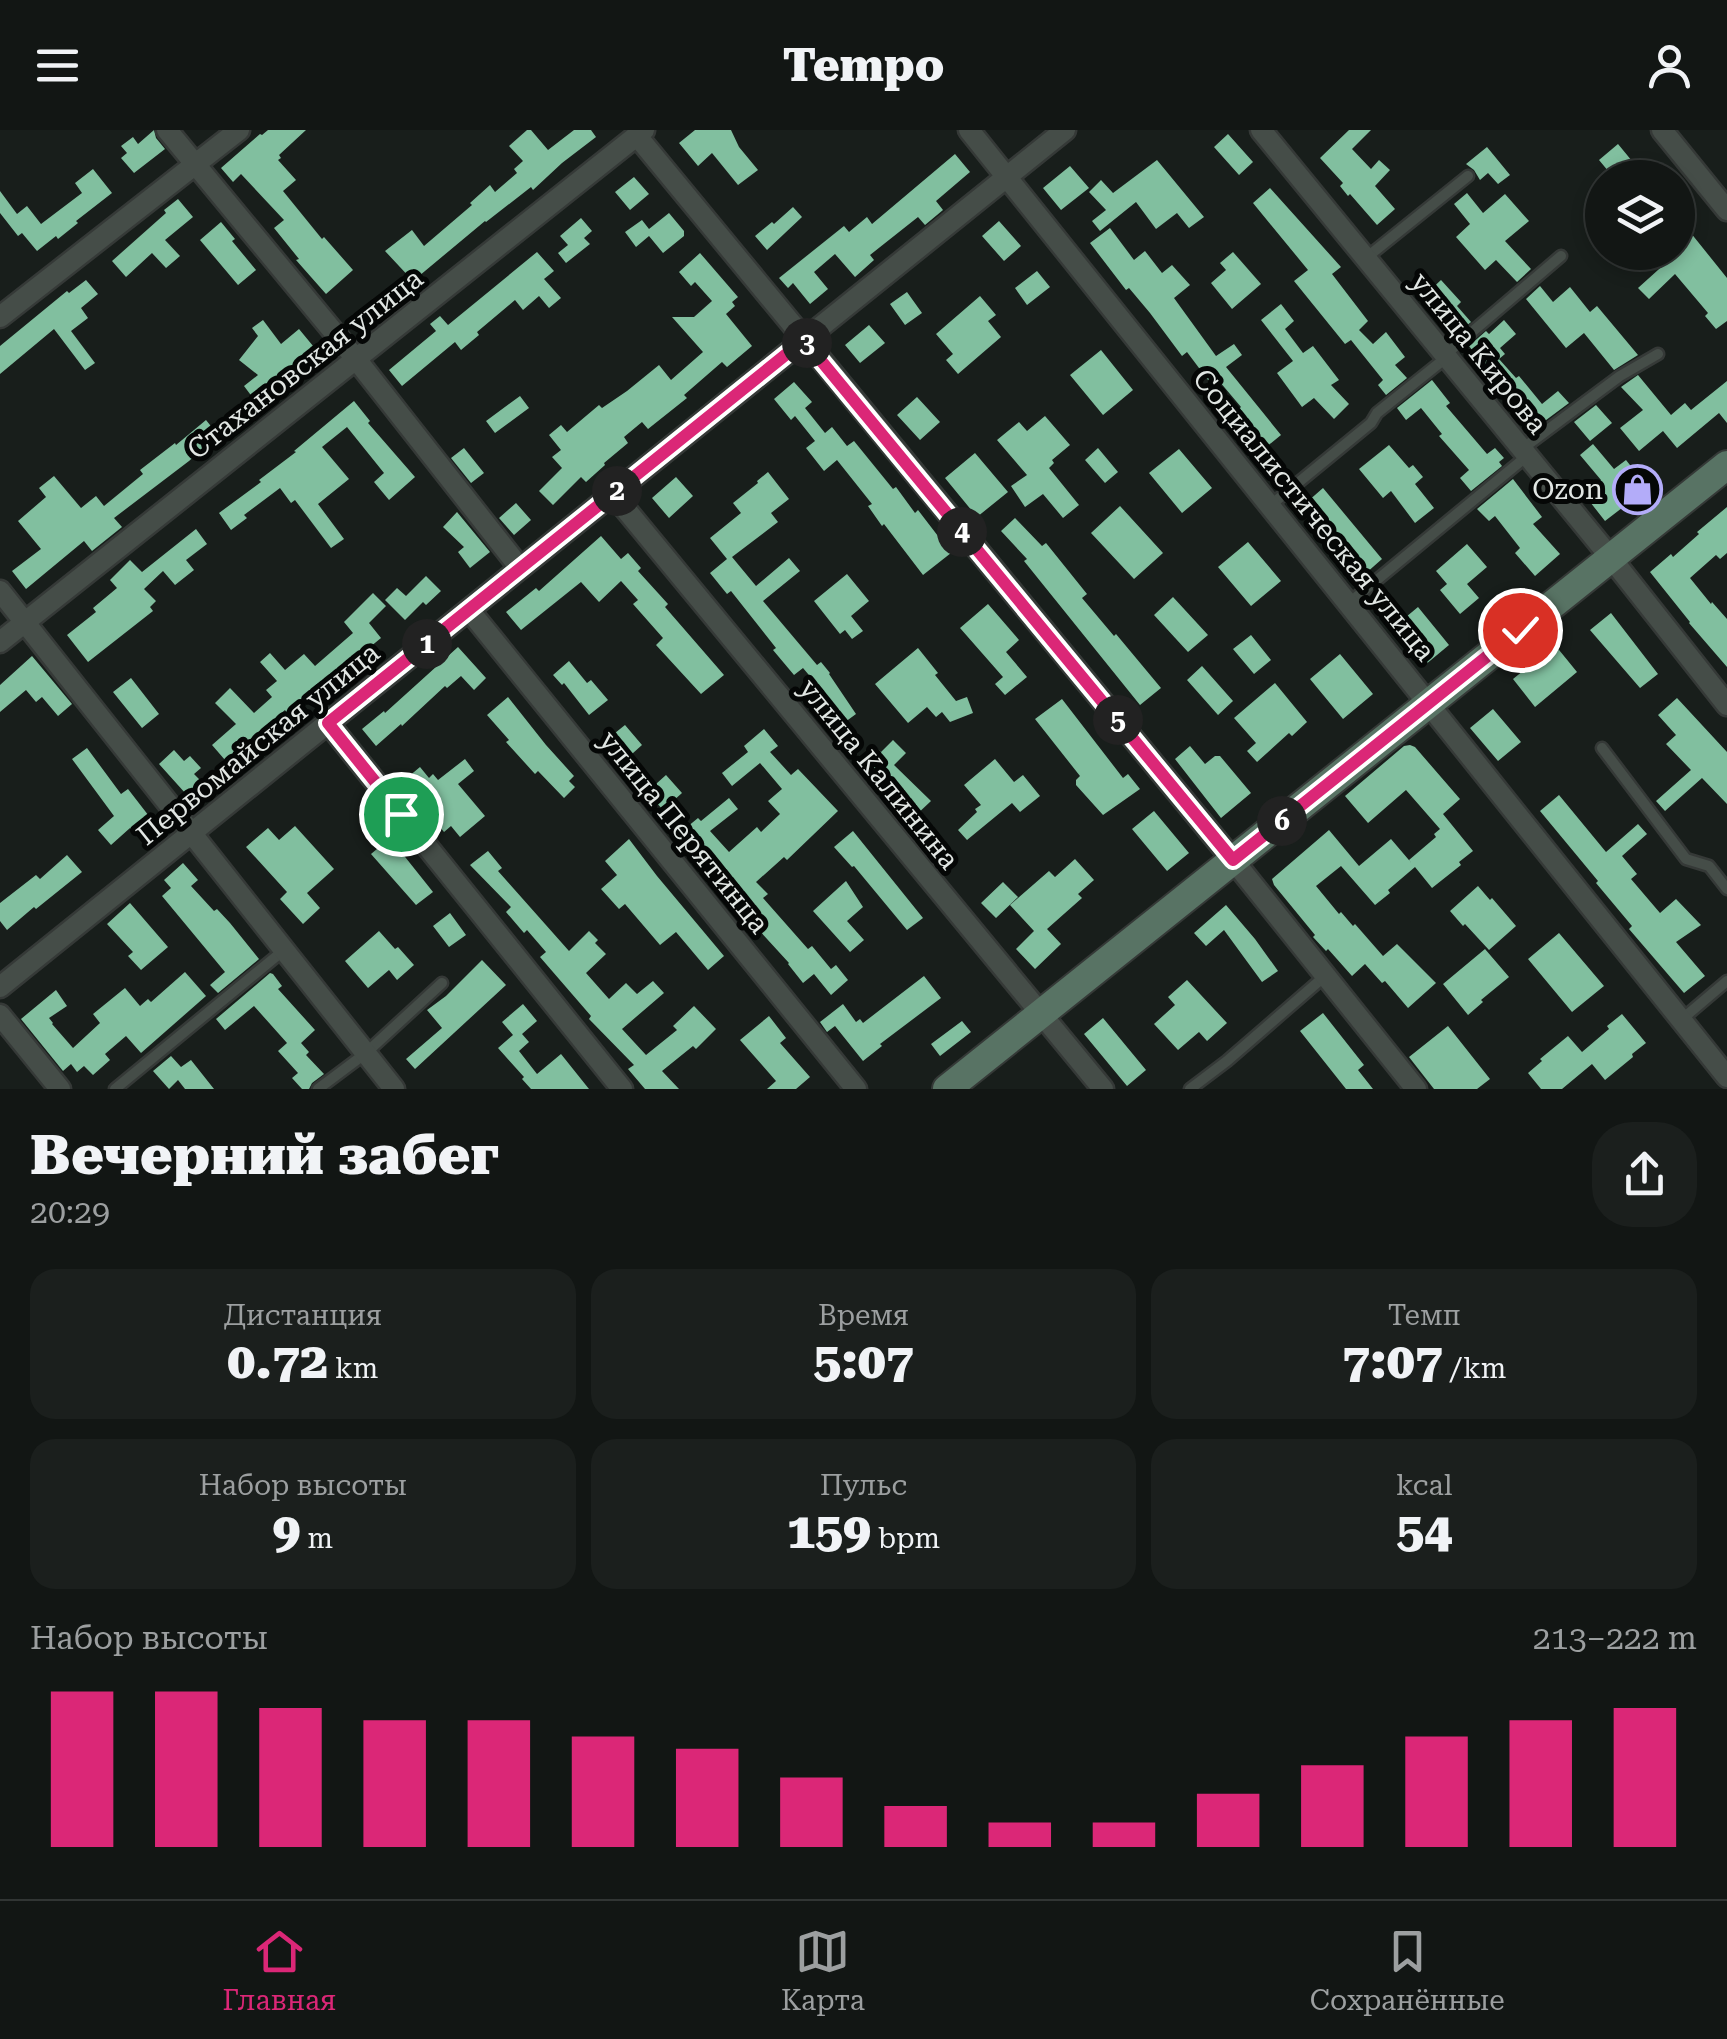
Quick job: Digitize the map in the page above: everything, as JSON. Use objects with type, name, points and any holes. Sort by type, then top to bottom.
[{"type":"main road","points":[[947,1089],[1727,465]]},
{"type":"street","points":[[167,130],[356,359],[520,568]]},
{"type":"street","points":[[0,317],[239,130]]},
{"type":"street","name":"Социалистическая улица","points":[[968,130],[1727,1077]]},
{"type":"street","name":"Первомайская улица","points":[[0,987],[1065,130]]},
{"type":"street","name":"улица Кирова","points":[[1262,130],[1727,705]]},
{"type":"street","points":[[1662,130],[1727,210]]},
{"type":"street","points":[[641,133],[804,340],[1233,860],[1416,1089]]},
{"type":"street","name":"Стахановская улица","points":[[0,642],[641,133]]},
{"type":"street","name":"улица Калинина","points":[[613,494],[1103,1089]]},
{"type":"street","points":[[0,590],[394,1089]]},
{"type":"street","name":"улица Перятинца","points":[[469,610],[856,1089]]},
{"type":"street","points":[[328,723],[622,1089]]},
{"type":"street","points":[[0,1016],[60,1089]]},
{"type":"lane","points":[[1366,258],[1468,176]]},
{"type":"lane","points":[[1271,505],[1371,423],[1377,412],[1560,256]]},
{"type":"lane","points":[[1349,603],[1524,452],[1620,376],[1658,354]]},
{"type":"lane","points":[[1602,748],[1686,860],[1708,866],[1727,889]]},
{"type":"lane","points":[[115,1089],[284,950]]},
{"type":"lane","points":[[1190,1089],[1326,976]]},
{"type":"lane","points":[[1681,1020],[1727,981]]},
{"type":"lane","points":[[318,1089],[366,1053],[442,983]]},
{"type":"building","points":[[154,130],[165,149],[134,173],[121,158],[127,153],[121,146],[133,137],[138,144]]},
{"type":"building","points":[[268,130],[306,130],[278,160],[296,180],[283,191],[353,270],[326,294],[274,228],[284,220],[241,174],[233,182],[221,168]]},
{"type":"building","points":[[527,130],[548,150],[574,130],[591,130],[596,137],[413,281],[385,251],[412,230],[424,246],[490,185],[495,192],[517,173],[514,169],[523,161],[509,146]]},
{"type":"building","points":[[695,130],[731,130],[758,170],[738,185],[712,153],[698,166],[679,143]]},
{"type":"building","points":[[1349,130],[1371,130],[1352,149],[1371,169],[1379,160],[1390,170],[1375,186],[1395,209],[1377,225],[1348,196],[1340,186],[1343,183],[1320,158]]},
{"type":"building","points":[[1228,134],[1253,162],[1239,175],[1214,147]]},
{"type":"building","points":[[1618,144],[1631,160],[1599,160]]},
{"type":"building","points":[[1487,147],[1510,175],[1498,184],[1488,173],[1480,180],[1466,164]]},
{"type":"building","points":[[955,154],[970,172],[936,201],[943,210],[925,225],[918,217],[870,255],[874,260],[855,277],[835,254],[814,272],[828,289],[810,304],[793,283],[788,288],[779,278],[844,226],[849,232],[867,217],[872,224]]},
{"type":"building","points":[[1157,160],[1204,217],[1189,228],[1177,213],[1156,229],[1136,202],[1100,231],[1092,221],[1106,210],[1089,192],[1101,180],[1113,193]]},
{"type":"building","points":[[1070,166],[1089,188],[1061,210],[1043,188]]},
{"type":"building","points":[[93,169],[112,193],[58,239],[56,236],[37,251],[22,233],[18,236],[0,213],[0,191],[17,214],[27,206],[41,224],[82,193],[75,183]]},
{"type":"building","points":[[634,177],[649,194],[630,210],[615,192]]},
{"type":"building","points":[[1270,188],[1341,267],[1332,274],[1368,321],[1359,330],[1373,344],[1386,332],[1405,357],[1395,365],[1407,378],[1386,395],[1378,385],[1383,380],[1351,340],[1345,344],[1294,281],[1308,270],[1253,203]]},
{"type":"building","points":[[1467,193],[1483,213],[1505,194],[1529,221],[1505,241],[1531,269],[1517,282],[1496,260],[1485,270],[1456,237],[1470,224],[1454,204]]},
{"type":"building","points":[[178,199],[193,217],[165,240],[180,256],[166,268],[152,253],[126,277],[112,261]]},
{"type":"building","points":[[793,207],[802,217],[767,250],[755,236]]},
{"type":"building","points":[[669,213],[684,236],[663,253],[649,236],[636,247],[625,232],[642,220],[649,229]]},
{"type":"building","points":[[581,218],[592,231],[584,238],[590,244],[566,263],[558,253],[568,245],[560,236]]},
{"type":"building","points":[[999,221],[1021,246],[1004,261],[982,236]]},
{"type":"building","points":[[221,222],[256,270],[238,285],[200,240]]},
{"type":"building","points":[[1110,228],[1134,260],[1145,251],[1162,273],[1172,265],[1190,285],[1174,298],[1216,356],[1234,344],[1242,355],[1226,367],[1281,435],[1260,452],[1230,417],[1241,407],[1214,375],[1208,380],[1187,352],[1182,356],[1090,243]]},
{"type":"building","points":[[1695,238],[1727,278],[1727,321],[1716,329],[1705,316],[1708,313],[1675,274],[1649,299],[1638,288],[1658,270],[1695,270]]},
{"type":"building","points":[[537,252],[554,271],[544,279],[561,298],[549,308],[539,296],[523,310],[515,300],[461,350],[455,342],[402,386],[389,370],[436,331],[430,324],[440,316],[448,325]]},
{"type":"building","points":[[1233,252],[1261,284],[1232,309],[1211,283],[1226,270],[1220,263]]},
{"type":"building","points":[[700,253],[738,297],[726,314],[752,346],[727,367],[722,362],[684,395],[687,398],[648,429],[642,422],[624,437],[628,443],[605,465],[586,482],[581,477],[553,505],[539,491],[562,468],[552,457],[561,450],[549,435],[561,425],[567,432],[659,365],[671,380],[703,352],[672,317],[694,317],[712,301],[695,282],[691,286],[679,272]]},
{"type":"building","points":[[1037,271],[1050,287],[1027,305],[1015,288]]},
{"type":"building","points":[[86,280],[98,294],[81,308],[88,318],[71,331],[95,363],[85,370],[54,329],[0,374],[0,346]]},
{"type":"building","points":[[1441,280],[1461,302],[1457,306],[1471,322],[1459,332],[1425,295]]},
{"type":"building","points":[[1540,286],[1553,302],[1570,287],[1590,312],[1597,306],[1638,355],[1614,370],[1584,333],[1566,348],[1526,299]]},
{"type":"building","points":[[907,292],[922,313],[905,325],[890,304]]},
{"type":"building","points":[[980,296],[996,315],[988,321],[1001,337],[958,374],[946,360],[953,354],[936,334]]},
{"type":"building","points":[[1281,304],[1294,321],[1285,329],[1303,353],[1313,346],[1339,380],[1331,385],[1349,404],[1334,419],[1314,398],[1302,407],[1277,373],[1293,361],[1261,320]]},
{"type":"building","points":[[263,320],[281,344],[299,329],[318,352],[256,402],[244,386],[258,375],[239,360],[258,336],[252,328]]},
{"type":"building","points":[[1504,320],[1516,334],[1500,348],[1505,354],[1499,359],[1542,404],[1558,391],[1569,403],[1534,429],[1469,346]]},
{"type":"building","points":[[869,325],[885,343],[860,363],[845,345]]},
{"type":"building","points":[[1101,350],[1133,390],[1103,415],[1070,375]]},
{"type":"building","points":[[1638,375],[1671,415],[1685,403],[1691,410],[1727,381],[1727,423],[1719,413],[1677,448],[1663,431],[1639,451],[1620,428],[1643,410],[1621,387]]},
{"type":"building","points":[[1432,380],[1450,403],[1446,406],[1487,454],[1495,448],[1504,458],[1499,462],[1502,466],[1471,491],[1460,478],[1469,470],[1421,408],[1406,420],[1397,408]]},
{"type":"building","points":[[794,382],[812,402],[805,408],[825,433],[832,427],[847,446],[854,441],[915,513],[918,510],[951,553],[923,575],[882,526],[868,506],[872,504],[837,460],[824,471],[806,448],[815,441],[795,416],[791,420],[774,399]]},
{"type":"building","points":[[520,396],[529,408],[495,433],[486,421]]},
{"type":"building","points":[[917,397],[940,422],[920,440],[897,415]]},
{"type":"building","points":[[354,401],[415,477],[389,500],[374,482],[384,473],[347,427],[322,447],[349,479],[318,504],[344,539],[331,548],[295,500],[291,503],[280,488],[231,530],[219,513]]},
{"type":"building","points":[[1596,405],[1612,423],[1590,441],[1574,422]]},
{"type":"building","points":[[1045,416],[1070,445],[1052,460],[1049,468],[1079,505],[1063,518],[1043,494],[1025,507],[1011,486],[1027,475],[997,440],[1019,422],[1027,431]]},
{"type":"building","points":[[206,420],[218,435],[114,518],[122,527],[92,551],[84,541],[26,589],[12,571],[41,549],[18,521],[46,497],[39,488],[54,476],[81,508],[96,496],[104,506],[143,474],[140,470]]},
{"type":"building","points":[[1593,444],[1614,469],[1626,460],[1648,488],[1605,521],[1583,493],[1601,480],[1580,455]]},
{"type":"building","points":[[1389,445],[1409,468],[1413,465],[1423,477],[1415,484],[1434,508],[1415,523],[1391,491],[1383,498],[1359,469]]},
{"type":"building","points":[[464,448],[484,473],[471,483],[451,458]]},
{"type":"building","points":[[1098,448],[1118,472],[1105,483],[1085,460]]},
{"type":"building","points":[[1179,449],[1212,488],[1182,513],[1149,473]]},
{"type":"building","points":[[975,453],[1008,492],[977,517],[945,478]]},
{"type":"building","points":[[768,472],[789,499],[771,513],[778,522],[732,557],[756,586],[789,558],[800,571],[763,601],[817,665],[821,662],[856,714],[837,728],[816,699],[824,693],[803,668],[794,675],[731,591],[727,594],[710,573],[727,559],[710,538],[741,513],[733,503]]},
{"type":"building","points":[[676,477],[693,496],[669,518],[652,498]]},
{"type":"building","points":[[1513,479],[1542,517],[1533,524],[1560,554],[1535,576],[1515,553],[1520,548],[1495,516],[1489,521],[1477,509]]},
{"type":"building","points":[[1323,488],[1382,559],[1365,574],[1338,542],[1332,548],[1299,509]]},
{"type":"building","points":[[516,503],[531,520],[514,535],[499,518]]},
{"type":"building","points":[[1120,506],[1163,553],[1134,579],[1091,533]]},
{"type":"building","points":[[1727,507],[1727,553],[1720,559],[1716,555],[1690,578],[1727,619],[1727,667],[1650,572],[1671,554],[1673,557]]},
{"type":"building","points":[[457,512],[490,552],[470,568],[458,552],[464,547],[443,527]]},
{"type":"building","points":[[1015,518],[1042,546],[1046,543],[1087,594],[1082,598],[1161,688],[1140,705],[1001,531]]},
{"type":"building","points":[[196,529],[207,544],[186,560],[194,570],[175,585],[163,571],[144,589],[156,601],[150,607],[153,611],[88,662],[67,635],[96,612],[93,608],[117,588],[110,580],[130,560],[142,572]]},
{"type":"building","points":[[601,536],[621,559],[628,553],[641,568],[638,571],[668,604],[665,607],[724,675],[701,694],[656,645],[663,638],[633,604],[638,600],[621,581],[599,602],[581,582],[521,630],[506,612],[536,588],[539,591]]},
{"type":"building","points":[[1248,542],[1281,581],[1251,606],[1218,567]]},
{"type":"building","points":[[1467,544],[1487,567],[1467,584],[1479,598],[1460,614],[1440,590],[1447,584],[1436,571]]},
{"type":"building","points":[[847,574],[869,601],[851,616],[863,631],[852,639],[845,630],[840,634],[814,601]]},
{"type":"building","points":[[426,576],[441,591],[405,620],[385,600],[397,588],[406,596]]},
{"type":"building","points":[[373,593],[386,606],[369,623],[381,638],[225,760],[212,745],[236,724],[215,703],[230,688],[254,713],[272,697],[266,690],[277,681],[260,662],[270,653],[285,670],[304,654],[315,666],[353,633],[344,622]]},
{"type":"building","points":[[1173,597],[1208,635],[1188,652],[1154,615]]},
{"type":"building","points":[[988,604],[1019,640],[1006,652],[1027,677],[1005,695],[995,684],[1003,677],[960,628]]},
{"type":"building","points":[[1418,607],[1449,645],[1425,665],[1394,627]]},
{"type":"building","points":[[1611,613],[1658,674],[1640,688],[1590,630]]},
{"type":"building","points":[[1251,635],[1271,660],[1254,674],[1233,649]]},
{"type":"building","points":[[1555,645],[1577,672],[1535,707],[1513,679]]},
{"type":"building","points":[[458,647],[486,678],[474,690],[461,676],[376,746],[362,729]]},
{"type":"building","points":[[918,648],[956,701],[967,697],[973,713],[950,722],[942,712],[936,717],[927,707],[908,723],[875,684]]},
{"type":"building","points":[[1340,654],[1373,694],[1343,719],[1310,679]]},
{"type":"building","points":[[32,656],[72,704],[58,716],[42,697],[36,702],[26,690],[0,712],[0,685]]},
{"type":"building","points":[[569,661],[608,700],[589,715],[553,675]]},
{"type":"building","points":[[1202,666],[1233,701],[1218,715],[1187,680]]},
{"type":"building","points":[[131,678],[159,714],[142,728],[113,692]]},
{"type":"building","points":[[1275,683],[1307,722],[1257,762],[1247,751],[1256,743],[1234,718]]},
{"type":"building","points":[[508,697],[574,776],[569,781],[575,787],[564,798],[538,771],[535,774],[487,715]]},
{"type":"building","points":[[1677,698],[1727,752],[1727,804],[1702,778],[1665,811],[1656,801],[1691,770],[1666,744],[1676,735],[1658,715]]},
{"type":"building","points":[[1062,699],[1123,778],[1128,774],[1140,789],[1103,815],[1076,785],[1080,776],[1035,719]]},
{"type":"building","points":[[1493,709],[1521,742],[1498,761],[1470,728]]},
{"type":"building","points":[[625,725],[642,745],[623,762],[605,741]]},
{"type":"building","points":[[764,729],[778,746],[770,752],[791,775],[798,769],[838,811],[787,860],[784,857],[756,882],[768,894],[763,898],[808,949],[812,946],[831,969],[836,965],[848,980],[831,995],[814,974],[803,983],[758,929],[762,926],[681,832],[729,798],[738,809],[710,831],[729,852],[757,827],[761,832],[780,814],[768,801],[782,789],[760,763],[732,786],[722,773],[748,752],[744,746]]},
{"type":"building","points":[[893,740],[906,753],[894,765],[931,801],[914,817],[861,761],[876,747],[881,752]]},
{"type":"building","points":[[1410,745],[1460,799],[1443,814],[1473,851],[1432,888],[1415,867],[1375,905],[1341,866],[1316,886],[1383,956],[1397,944],[1436,983],[1408,1008],[1365,964],[1352,976],[1313,937],[1272,879],[1329,830],[1359,866],[1391,839],[1414,866],[1409,860],[1440,829],[1406,790],[1368,823],[1345,796]]},
{"type":"building","points":[[1190,746],[1205,764],[1220,756],[1251,793],[1221,818],[1175,759]]},
{"type":"building","points":[[87,748],[121,794],[128,789],[152,820],[135,834],[130,828],[111,845],[98,830],[114,816],[72,759]]},
{"type":"building","points":[[174,750],[184,761],[190,756],[201,768],[194,774],[201,781],[186,794],[159,764]]},
{"type":"building","points":[[465,759],[474,771],[458,784],[485,816],[460,837],[451,826],[444,832],[402,782],[420,767],[429,778],[433,774],[438,780]]},
{"type":"building","points":[[995,759],[1014,782],[1023,775],[1040,796],[1020,812],[1012,803],[967,840],[958,830],[981,805],[964,785]]},
{"type":"building","points":[[666,775],[682,793],[663,810],[647,792]]},
{"type":"building","points":[[1559,795],[1606,852],[1638,824],[1647,834],[1622,856],[1637,874],[1631,879],[1660,913],[1676,899],[1701,925],[1676,942],[1705,976],[1684,993],[1629,929],[1632,926],[1540,811]]},
{"type":"building","points":[[1154,811],[1189,853],[1167,871],[1132,829]]},
{"type":"building","points":[[295,826],[334,869],[307,893],[320,908],[303,924],[280,899],[287,892],[246,847],[268,828],[279,840]]},
{"type":"building","points":[[853,831],[923,918],[907,930],[834,847]]},
{"type":"building","points":[[390,838],[433,892],[416,905],[371,854]]},
{"type":"building","points":[[629,839],[724,956],[708,970],[676,932],[660,945],[625,904],[619,909],[601,889],[617,875],[605,861]]},
{"type":"building","points":[[488,851],[502,868],[498,871],[569,951],[589,931],[598,940],[595,943],[606,954],[586,973],[609,999],[626,983],[637,994],[653,981],[664,993],[622,1029],[646,1055],[677,1030],[673,1026],[694,1006],[716,1029],[696,1049],[693,1046],[662,1071],[679,1089],[645,1089],[628,1069],[634,1065],[589,1019],[591,1016],[540,957],[546,952],[527,930],[524,933],[506,912],[511,907],[470,865]]},
{"type":"building","points":[[67,855],[82,872],[7,930],[0,921],[0,903],[36,875],[40,879]]},
{"type":"building","points":[[1075,859],[1094,880],[1078,894],[1082,898],[1047,929],[1061,944],[1035,969],[1016,949],[1034,931],[1010,905],[1049,871],[1055,877]]},
{"type":"building","points":[[183,863],[198,880],[191,886],[214,911],[217,909],[259,959],[218,993],[210,985],[225,972],[162,896],[171,888],[164,880]]},
{"type":"building","points":[[846,881],[863,907],[847,921],[864,940],[850,952],[813,911]]},
{"type":"building","points":[[1003,882],[1018,897],[996,918],[981,903]]},
{"type":"building","points":[[1478,886],[1516,926],[1489,950],[1450,911]]},
{"type":"building","points":[[130,903],[168,947],[141,970],[128,956],[133,952],[107,924]]},
{"type":"building","points":[[1226,905],[1278,971],[1262,982],[1224,930],[1206,946],[1194,933]]},
{"type":"building","points":[[450,913],[466,935],[449,947],[433,926]]},
{"type":"building","points":[[379,931],[414,965],[397,980],[389,970],[368,988],[345,961]]},
{"type":"building","points":[[1559,933],[1604,986],[1572,1012],[1528,959]]},
{"type":"building","points":[[1485,949],[1509,977],[1468,1015],[1443,984]]},
{"type":"building","points":[[482,960],[506,985],[415,1069],[406,1059],[442,1028],[427,1010]]},
{"type":"building","points":[[185,972],[206,996],[141,1053],[126,1036],[105,1054],[110,1060],[93,1075],[84,1066],[77,1072],[71,1064],[63,1071],[21,1019],[56,990],[67,1006],[49,1018],[73,1048],[100,1023],[93,1014],[125,988],[140,1006],[148,999],[151,1002]]},
{"type":"building","points":[[270,973],[282,986],[278,989],[315,1030],[301,1043],[309,1052],[306,1055],[324,1074],[309,1089],[302,1089],[292,1078],[298,1073],[278,1051],[287,1043],[254,1006],[225,1030],[216,1019]]},
{"type":"building","points":[[924,976],[941,998],[863,1061],[835,1026],[827,1032],[820,1022],[843,1004],[856,1022],[860,1019],[863,1023]]},
{"type":"building","points":[[1187,980],[1227,1023],[1207,1041],[1199,1032],[1178,1050],[1154,1024],[1175,1005],[1168,997]]},
{"type":"building","points":[[523,1004],[537,1021],[522,1034],[529,1042],[519,1051],[537,1074],[561,1054],[589,1089],[531,1089],[522,1079],[498,1048],[513,1035],[502,1022]]},
{"type":"building","points":[[1323,1013],[1364,1065],[1358,1070],[1373,1089],[1346,1089],[1300,1031]]},
{"type":"building","points":[[1622,1014],[1646,1043],[1605,1080],[1592,1064],[1562,1089],[1541,1089],[1528,1073],[1568,1036],[1582,1052]]},
{"type":"building","points":[[769,1016],[786,1038],[780,1043],[810,1077],[796,1089],[767,1089],[776,1081],[740,1040]]},
{"type":"building","points":[[1103,1018],[1146,1070],[1127,1086],[1084,1034]]},
{"type":"building","points":[[962,1021],[971,1032],[940,1056],[931,1044]]},
{"type":"building","points":[[1448,1026],[1490,1079],[1477,1089],[1434,1089],[1409,1057]]},
{"type":"building","points":[[171,1056],[181,1067],[191,1060],[214,1089],[185,1089],[178,1080],[169,1089],[153,1071]]},
{"type":"place","name":"Ozon","points":[[1638,489]]},
{"type":"route","points":[[401,814],[328,723],[804,340],[1233,860],[1520,630]]}]
